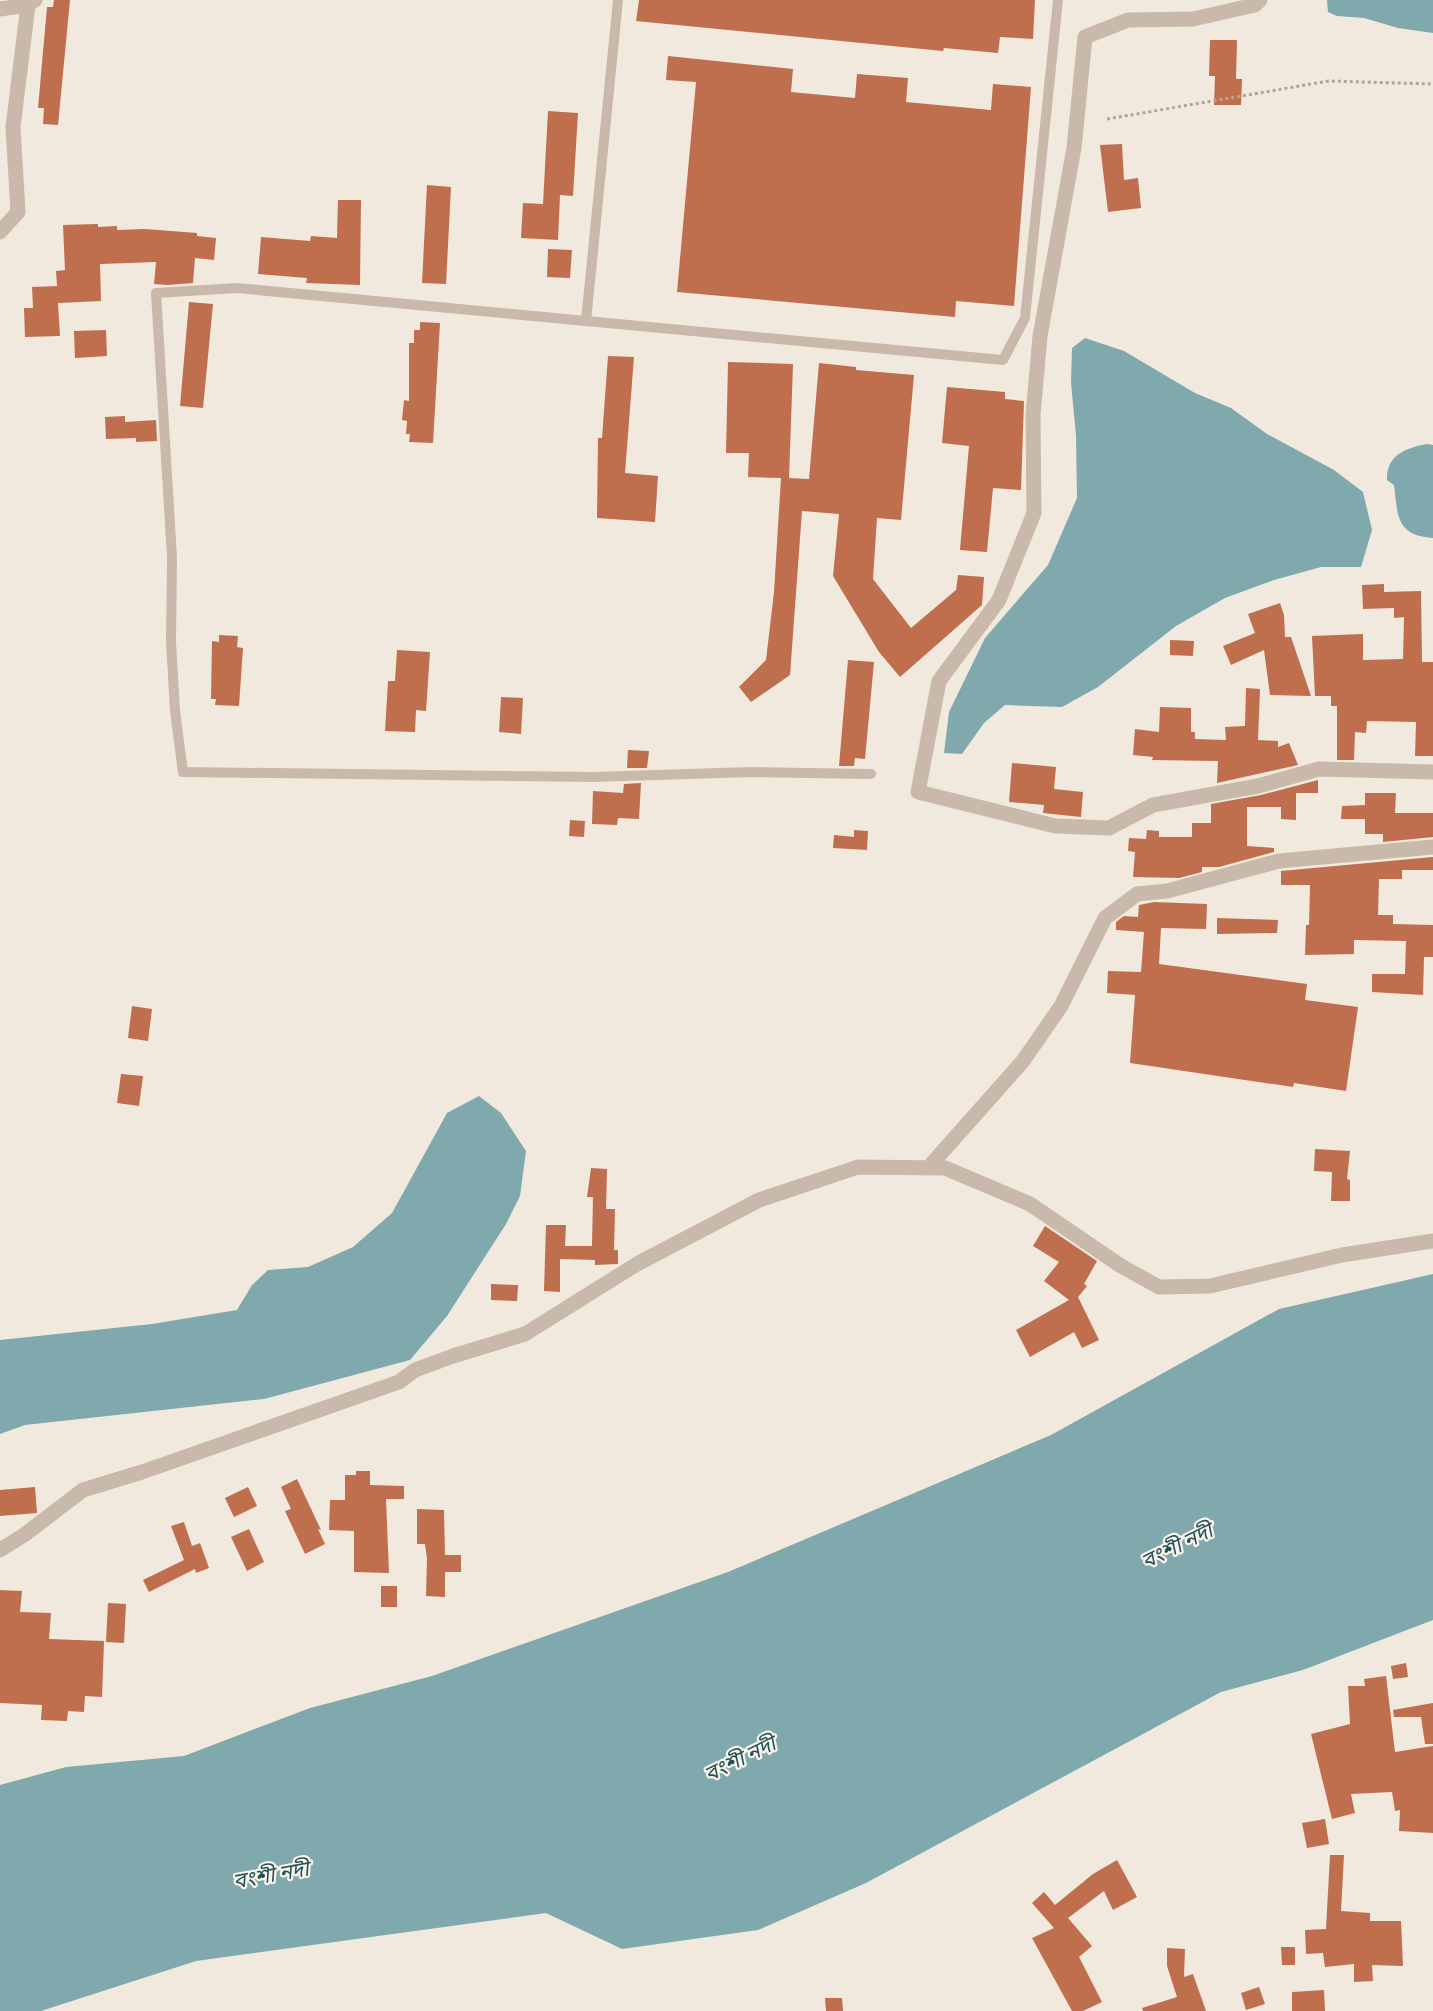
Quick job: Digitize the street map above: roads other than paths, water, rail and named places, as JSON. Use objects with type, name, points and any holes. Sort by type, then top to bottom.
[{"type":"street","points":[[1260,0],[1255,5],[1193,19],[1128,20],[1085,37],[1074,148],[1040,336],[1033,415],[1034,513],[999,600],[939,681],[918,792],[1055,825],[1109,828],[1153,805],[1258,786],[1319,769],[1377,768],[1433,772]]},
{"type":"street","points":[[0,9],[32,3],[13,127],[18,212],[0,232]]},
{"type":"street","points":[[928,1168],[1023,1061],[1061,1006],[1105,918],[1137,894],[1167,891],[1279,861],[1433,847]]},
{"type":"street","points":[[0,1550],[24,1535],[83,1490],[292,1420],[399,1382],[415,1370],[525,1334],[637,1264],[759,1200],[858,1167],[945,1168],[1030,1204],[1121,1266],[1159,1287],[1210,1286],[1342,1255],[1433,1241]]},
{"type":"lane","points":[[586,321],[618,0]]},
{"type":"lane","points":[[871,774],[751,771],[593,777],[183,772],[174,699],[171,641],[172,557],[156,292],[237,288],[1003,360],[1025,318],[1058,0]]},
{"type":"water","points":[[1327,0],[1433,0],[1433,33],[1398,28],[1364,18],[1337,16],[1328,12]]},
{"type":"water","points":[[1085,338],[1124,351],[1195,393],[1231,408],[1267,434],[1334,470],[1363,492],[1372,530],[1361,567],[1321,567],[1274,580],[1225,598],[1176,626],[1098,687],[1062,707],[1005,705],[984,723],[962,754],[944,753],[949,712],[985,638],[1048,565],[1077,498],[1076,435],[1071,383],[1072,348]]},
{"type":"water","points":[[1427,444],[1433,445],[1433,538],[1412,533],[1405,528],[1398,515],[1394,485],[1387,480],[1390,464],[1399,454]]},
{"type":"water","points":[[479,1096],[501,1113],[526,1151],[520,1196],[506,1224],[447,1316],[410,1360],[264,1399],[25,1425],[0,1434],[0,1340],[152,1324],[237,1310],[252,1285],[268,1270],[308,1267],[353,1247],[392,1213],[447,1113]]},
{"type":"water","name":"বংশী নদী","points":[[1433,1274],[1433,1620],[1303,1670],[1221,1692],[866,1883],[758,1930],[622,1949],[546,1913],[196,1961],[41,2011],[0,2011],[0,1785],[66,1767],[184,1756],[310,1708],[432,1676],[728,1572],[1051,1435],[1279,1309]]}]
